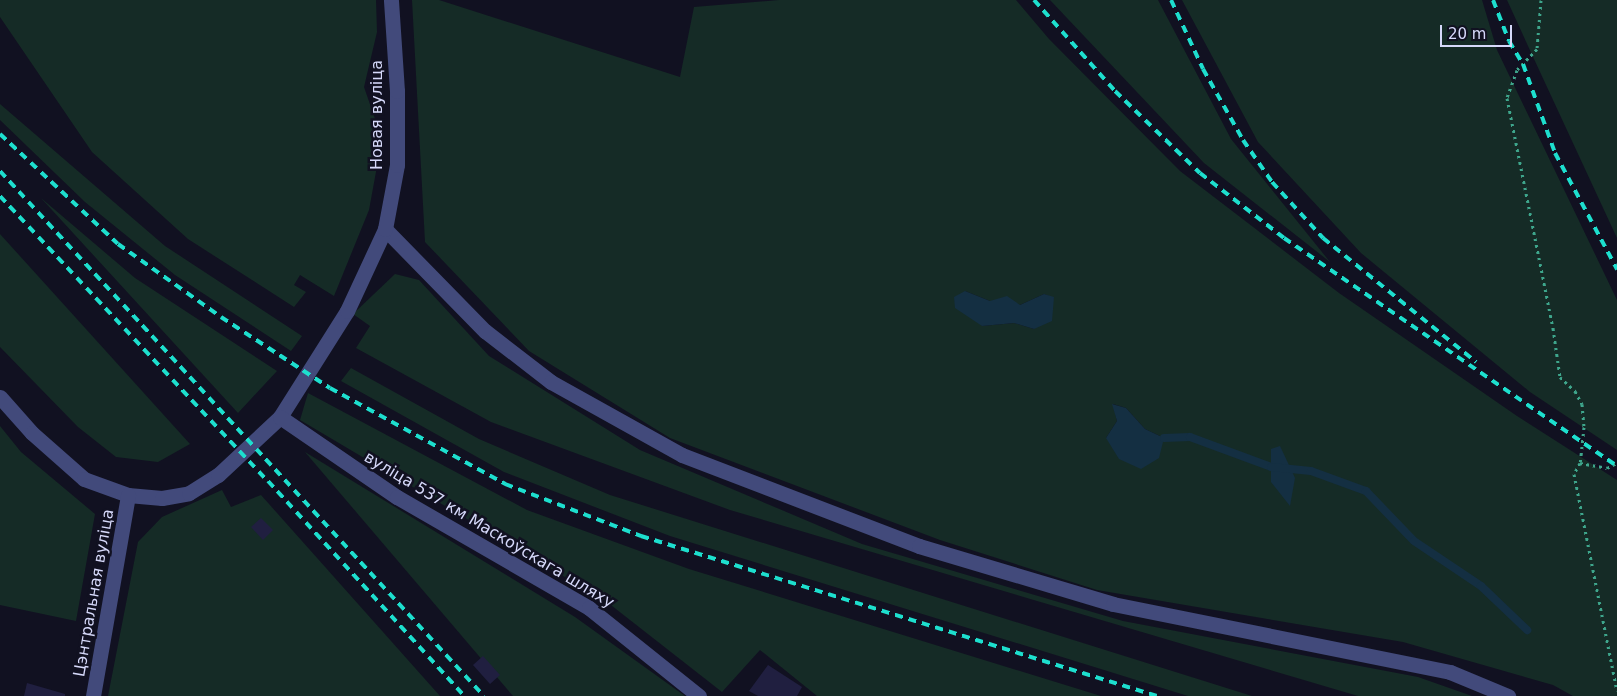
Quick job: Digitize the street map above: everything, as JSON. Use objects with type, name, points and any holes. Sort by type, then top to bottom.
[{"type":"street","name":"Новая вуліца","points":[[0,397],[32,433],[84,479],[128,495],[162,498],[189,493],[218,476],[280,417],[347,311],[385,229],[396,165],[396,91],[391,0]]},
{"type":"street","points":[[385,229],[485,331],[551,382],[682,455],[919,546],[1113,604],[1450,672],[1508,696]]},
{"type":"street","name":"вуліца 537 км Маскоўскага шляху","points":[[280,417],[396,497],[590,608],[699,696]]},
{"type":"street","name":"Цэнтральная вуліца","points":[[93,696],[128,495]]},
{"type":"path","points":[[1541,0],[1536,49],[1516,70],[1507,98],[1553,328],[1560,378],[1575,391],[1582,404],[1584,427],[1580,463],[1574,474],[1617,691]]},
{"type":"path","points":[[1580,463],[1607,468],[1617,463]]},
{"type":"green space","points":[[0,0],[376,0],[377,32],[364,87],[382,139],[369,210],[334,296],[300,275],[294,285],[306,292],[294,307],[188,239],[92,152],[0,17]]},
{"type":"green space","points":[[412,0],[439,0],[680,77],[694,7],[779,0],[1016,0],[1049,39],[1180,171],[1339,293],[1517,416],[1617,480],[1617,696],[1573,696],[1553,685],[1403,642],[1097,590],[940,540],[670,438],[529,351],[425,242]],"holes":[[[965,291],[990,301],[1020,305],[1044,294],[1054,298],[1034,329],[1014,323],[982,326]],[[1113,404],[1126,408],[1145,429],[1164,438],[1106,438],[1117,421]]]},
{"type":"green space","points":[[1050,0],[1158,0],[1231,139],[1330,262],[1204,163]]},
{"type":"green space","points":[[1182,0],[1482,0],[1497,50],[1617,300],[1617,450],[1530,392],[1361,253],[1258,142]]},
{"type":"green space","points":[[1507,0],[1617,0],[1617,238],[1528,46]]},
{"type":"green space","points":[[0,104],[165,246],[302,336],[291,351],[175,275],[85,202],[0,120]]},
{"type":"green space","points":[[41,198],[135,278],[277,371],[238,413]]},
{"type":"green space","points":[[0,234],[190,444],[158,462],[116,457],[78,427],[0,347]]},
{"type":"green space","points":[[395,274],[419,280],[489,356],[640,450],[862,544],[1123,621],[1418,677],[1472,696],[1358,696],[730,510],[491,422],[356,348],[370,326],[353,314]]},
{"type":"green space","points":[[351,368],[479,439],[610,495],[1252,696],[1188,696],[670,536],[504,472],[341,381]]},
{"type":"green space","points":[[308,393],[527,510],[689,569],[1101,696],[817,696],[760,650],[722,692],[607,602],[300,420]]},
{"type":"green space","points":[[0,426],[21,452],[95,514],[76,621],[0,605]]},
{"type":"green space","points":[[305,452],[575,617],[685,696],[513,696]]},
{"type":"green space","points":[[222,490],[231,507],[261,495],[440,696],[108,696],[138,542],[162,517]]},
{"type":"water","points":[[965,291],[990,301],[1007,296],[1020,305],[1044,294],[1054,297],[1052,321],[1034,329],[1014,323],[982,326],[955,308],[954,297]]},
{"type":"water","points":[[1112,404],[1126,408],[1145,429],[1164,438],[1159,458],[1141,469],[1119,459],[1106,438],[1117,421]]},
{"type":"water","points":[[1280,446],[1295,478],[1290,506],[1271,482],[1271,449]]},
{"type":"building","points":[[261,518],[273,530],[263,540],[251,527]]},
{"type":"building","points":[[483,656],[500,675],[490,684],[473,665]]},
{"type":"building","points":[[768,665],[802,687],[797,696],[758,696],[749,691]]},
{"type":"building","points":[[27,683],[65,694],[65,696],[24,696]]},
{"type":"waterway","points":[[1164,438],[1190,437],[1271,467],[1311,471],[1366,491],[1414,541],[1481,586],[1527,630]]},
{"type":"railway","points":[[1034,0],[1115,91],[1200,173],[1284,238],[1617,466]]},
{"type":"railway","points":[[1171,0],[1203,69],[1243,140],[1272,182],[1323,238],[1476,362]]},
{"type":"railway","points":[[1493,0],[1509,41],[1523,64],[1555,153],[1617,269]]},
{"type":"railway","points":[[0,134],[118,244],[221,317],[330,388],[505,484],[641,536],[1157,696]]},
{"type":"railway","points":[[0,171],[484,696]]},
{"type":"railway","points":[[0,196],[268,481],[464,696]]}]
